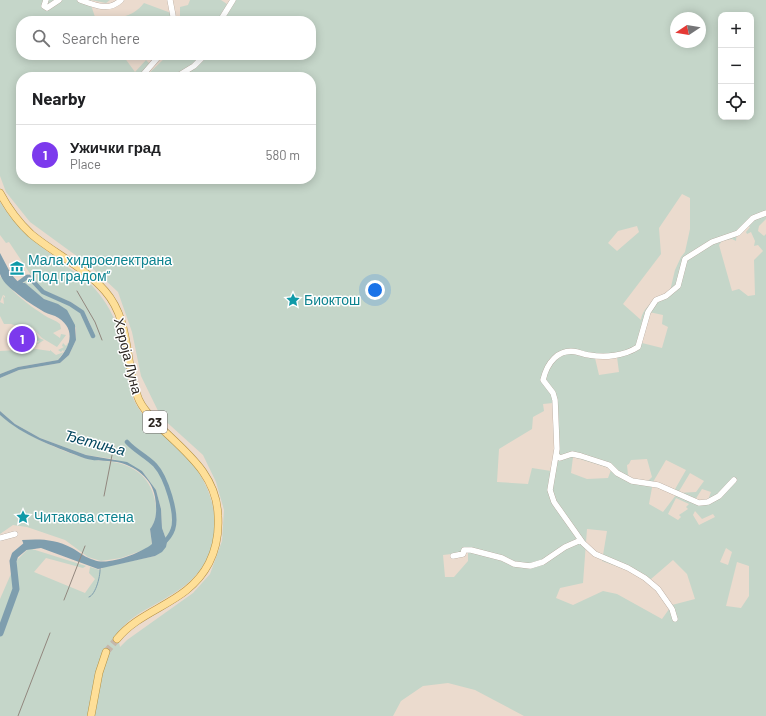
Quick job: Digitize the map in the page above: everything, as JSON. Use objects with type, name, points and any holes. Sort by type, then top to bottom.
[{"type":"main road","name":"Хероја Луна","points":[[0,193],[14,215],[26,229],[86,274],[109,296],[118,313],[123,328],[135,389],[140,401],[152,418],[194,460],[209,480],[215,492],[218,513],[217,538],[213,554],[203,574],[179,597],[132,624],[117,639]]},
{"type":"main road","points":[[91,716],[96,683],[106,652]]},
{"type":"street","points":[[46,0],[44,6],[48,8],[59,0]]},
{"type":"street","points":[[80,0],[105,7],[115,5],[121,0]]},
{"type":"street","points":[[170,0],[173,16]]},
{"type":"street","points":[[223,16],[233,0]]},
{"type":"street","points":[[145,72],[156,60]]},
{"type":"street","points":[[184,72],[200,60]]},
{"type":"street","points":[[675,619],[665,598],[645,578],[595,554],[581,540],[551,496],[550,490],[556,455],[555,400],[553,393],[543,380],[545,372],[554,357],[561,352],[568,351],[589,355],[606,356],[631,352],[640,342],[645,319],[652,305],[678,286],[685,259],[712,242],[738,233],[753,218],[766,213]]},
{"type":"street","points":[[556,455],[560,458],[572,454],[609,465],[617,473],[632,481],[658,485],[699,503],[708,502],[719,496],[734,480]]},
{"type":"street","points":[[0,538],[15,534]]},
{"type":"street","points":[[453,556],[463,554],[464,550],[471,550],[502,558],[514,564],[530,566],[543,562],[565,547],[581,540]]},
{"type":"green space","points":[[0,0],[91,0],[95,16],[16,16],[16,60],[126,60],[135,72],[16,72],[16,184],[316,184],[316,72],[150,72],[163,60],[316,60],[316,16],[225,16],[236,0],[766,0],[766,219],[759,226],[758,231],[764,236],[766,234],[766,716],[524,716],[475,690],[448,683],[423,686],[401,701],[393,716],[0,716],[0,599],[17,560],[29,548],[86,566],[83,568],[46,558],[34,572],[85,593],[95,579],[89,573],[90,567],[100,570],[104,567],[155,556],[167,542],[162,528],[161,509],[156,490],[142,471],[114,459],[86,455],[40,438],[15,424],[0,411],[0,378],[19,370],[60,363],[69,355],[76,340],[76,328],[61,306],[44,299],[23,282],[28,278],[41,292],[73,307],[83,316],[91,336],[94,335],[89,321],[83,311],[71,302],[42,290],[30,276],[31,275],[9,242],[6,243],[0,235],[0,202],[7,213],[23,231],[40,246],[90,283],[105,302],[117,324],[122,340],[128,380],[135,402],[149,422],[180,450],[194,466],[208,489],[212,502],[215,528],[209,554],[203,566],[195,577],[175,593],[126,623],[117,633],[120,647],[127,640],[193,593],[210,574],[222,541],[224,510],[216,482],[203,455],[161,417],[141,376],[132,332],[118,292],[89,265],[30,222],[6,192],[0,176]],"holes":[[[682,194],[690,198],[690,229],[685,252],[675,270],[670,291],[648,306],[642,315],[641,320],[623,304],[661,254],[659,228]],[[637,226],[639,232],[617,251],[608,243],[618,231]],[[748,226],[750,227],[746,232],[747,234],[751,232],[755,241],[754,246],[758,245],[763,251],[754,260],[755,295],[748,296],[739,289],[732,291],[719,245],[722,241],[732,239],[736,241],[737,231]],[[649,312],[663,315],[662,324],[668,327],[662,348],[642,343],[644,328]],[[617,357],[619,372],[599,375],[595,358]],[[553,403],[555,448],[551,471],[532,468],[528,484],[497,482],[499,449],[532,429],[533,417],[544,411],[543,404]],[[573,457],[609,468],[611,470],[608,478],[587,479],[571,473]],[[647,459],[652,477],[648,481],[633,479],[628,475],[627,465],[631,460]],[[666,460],[686,470],[674,491],[676,495],[663,512],[649,504],[653,482]],[[690,473],[704,481],[696,492],[678,493]],[[702,489],[711,492],[708,500],[704,502],[695,500]],[[676,498],[689,504],[686,507],[688,509],[679,515],[681,517],[678,520],[668,514]],[[695,511],[702,519],[713,514],[715,517],[699,525],[693,515]],[[587,529],[607,531],[602,561],[651,579],[673,560],[687,574],[695,599],[672,605],[662,619],[617,594],[603,591],[573,605],[556,598],[560,588],[583,583]],[[726,548],[732,552],[728,565],[720,562]],[[468,552],[468,561],[454,577],[445,577],[443,555]],[[737,562],[749,566],[749,596],[741,608],[726,606]]]},
{"type":"green space","points":[[91,0],[110,0],[106,3]]},
{"type":"green space","points":[[190,0],[221,0],[227,4],[221,16],[180,16],[180,7],[188,5]]},
{"type":"green space","points":[[144,3],[171,13],[171,16],[125,16],[134,12]]},
{"type":"green space","points":[[146,60],[151,65],[144,72],[135,72]]},
{"type":"green space","points":[[0,276],[15,293],[26,302],[60,324],[61,329],[53,333],[60,338],[61,334],[66,335],[57,347],[42,338],[32,327],[32,330],[34,330],[39,338],[44,340],[38,344],[34,342],[38,343],[39,341],[32,340],[27,333],[22,338],[22,335],[27,331],[33,340],[35,340],[26,329],[11,324],[4,324],[0,316],[0,302]],"holes":[[[3,295],[5,296],[5,298],[3,296],[4,304],[0,302]]]},
{"type":"green space","points":[[63,343],[66,346],[70,343],[64,352],[63,350],[61,352],[58,350],[64,347],[62,346]]},
{"type":"green space","points":[[36,349],[50,350],[56,355],[64,352],[58,360],[18,367],[0,374],[0,351]]},
{"type":"green space","points":[[0,415],[19,429],[59,449],[87,459],[123,464],[144,477],[149,484],[156,508],[154,522],[150,529],[152,545],[146,549],[121,558],[101,561],[88,557],[65,540],[27,527],[13,525],[0,534]]},
{"type":"water","points":[[0,253],[11,274],[19,283],[25,283],[44,299],[58,304],[67,310],[75,325],[76,340],[69,355],[60,363],[19,370],[0,378],[0,374],[18,367],[58,360],[69,342],[70,336],[66,325],[62,320],[46,313],[30,303],[8,286],[0,274]]},
{"type":"water","points":[[0,411],[15,424],[40,438],[86,455],[127,462],[142,471],[156,490],[161,509],[162,528],[167,542],[166,547],[162,552],[155,556],[98,569],[41,548],[26,550],[22,540],[53,541],[66,545],[88,558],[100,561],[116,560],[133,555],[152,544],[150,529],[156,514],[155,497],[150,484],[142,474],[130,466],[117,462],[85,459],[49,444],[29,435],[9,423],[0,415]]},
{"type":"waterway","points":[[16,285],[27,277]]},
{"type":"waterway","points":[[29,277],[43,292],[70,304],[82,312],[93,336]]},
{"type":"waterway","points":[[127,442],[155,465],[167,487],[174,514],[174,522],[171,533],[162,544]]},
{"type":"waterway","name":"Ђетиња","points":[[0,633],[16,589],[13,561],[15,555],[27,545],[34,545]]},
{"type":"waterway","points":[[89,597],[96,588],[99,579],[100,567]]},
{"type":"tunnel","points":[[106,652],[117,639]]},
{"type":"railway","points":[[77,291],[95,322],[102,340]]},
{"type":"railway","points":[[104,496],[114,445]]},
{"type":"railway","points":[[64,600],[85,546]]},
{"type":"railway","points":[[18,716],[50,633]]},
{"type":"place","name":"Мала хидроелектрана „Под градом”","points":[[17,268]]},
{"type":"place","name":"Биоктош","points":[[293,300]]},
{"type":"place","name":"Ужички град","points":[[22,339]]},
{"type":"place","name":"Читакова стена","points":[[23,517]]}]
